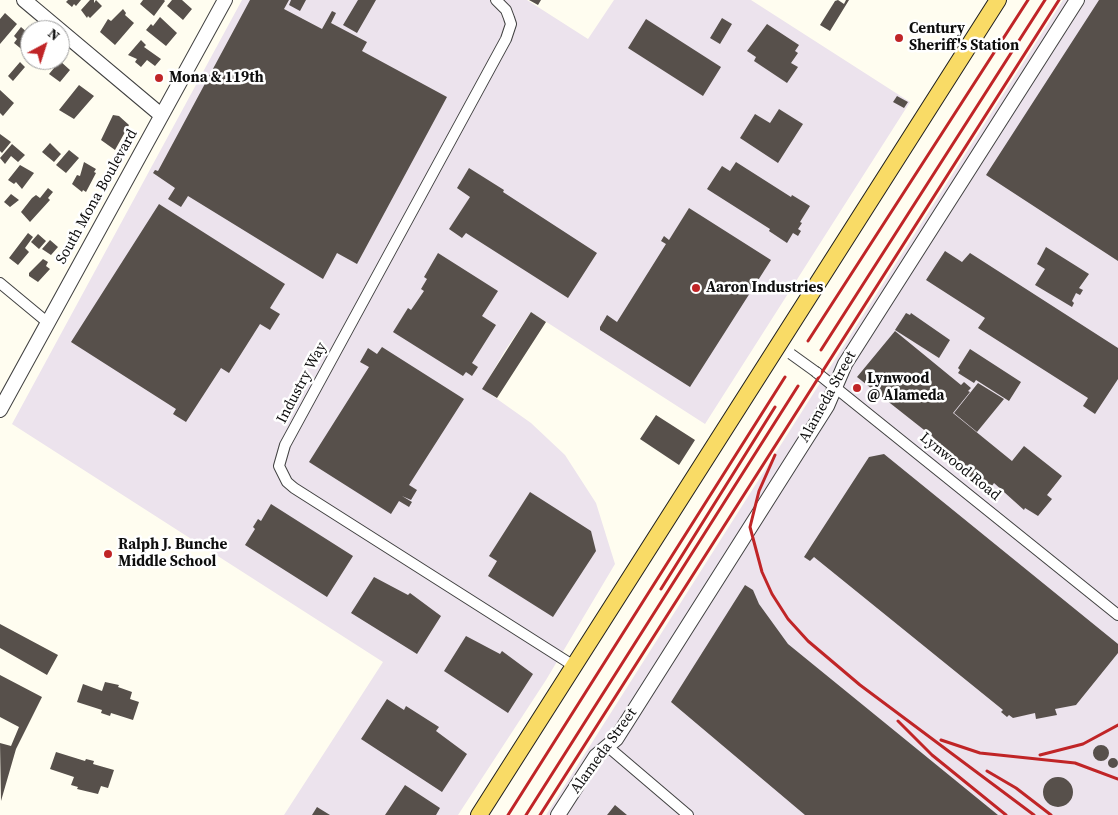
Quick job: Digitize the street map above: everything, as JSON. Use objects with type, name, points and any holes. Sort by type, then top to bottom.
[{"type":"main road","points":[[479,815],[574,666],[785,350],[998,0]]},
{"type":"street","points":[[24,0],[161,115]]},
{"type":"street","name":"South Mona Boulevard","points":[[0,410],[225,0]]},
{"type":"street","name":"Industry Way","points":[[496,0],[506,10],[510,18],[511,24],[506,40],[285,445],[279,466],[286,482],[294,488],[574,666]]},
{"type":"street","name":"Alameda Street","points":[[558,815],[596,756],[616,739],[827,406],[844,364],[1077,0]]},
{"type":"street","points":[[0,283],[47,322]]},
{"type":"street","name":"Lynwood Road","points":[[785,350],[835,385],[1118,615]]},
{"type":"street","points":[[607,746],[688,815]]},
{"type":"shaded area","points":[[242,0],[527,0],[588,39],[614,0],[751,0],[910,102],[705,424],[531,312],[504,352],[483,389],[531,423],[565,455],[596,503],[615,564],[546,680],[458,815],[284,815],[383,662],[12,424]]},
{"type":"shaded area","points":[[1063,0],[1118,0],[1118,815],[546,815]]},
{"type":"building","points":[[68,0],[81,0],[76,6],[74,4],[72,7],[66,2]]},
{"type":"building","points":[[90,0],[94,0],[94,3],[96,0],[102,6],[90,18],[88,16],[87,18],[81,10]]},
{"type":"building","points":[[143,0],[165,1],[154,16],[140,4]]},
{"type":"building","points":[[172,0],[182,0],[192,9],[183,20],[167,6]]},
{"type":"building","points":[[250,0],[289,0],[284,9],[322,29],[332,11],[336,13],[331,23],[367,42],[362,51],[447,97],[357,264],[337,253],[323,279],[188,196],[181,207],[168,199],[175,188],[153,173],[155,170],[158,171]]},
{"type":"building","points":[[291,0],[306,0],[300,11],[289,5]]},
{"type":"building","points":[[358,0],[376,0],[357,33],[343,25]]},
{"type":"building","points":[[529,0],[541,0],[538,5]]},
{"type":"building","points":[[838,0],[844,4],[846,0],[849,0],[830,31],[820,25],[835,1]]},
{"type":"building","points":[[1099,0],[1118,0],[1118,261],[986,175]]},
{"type":"building","points":[[123,9],[126,13],[125,15],[134,23],[115,45],[100,32],[108,19],[111,21]]},
{"type":"building","points":[[5,13],[17,24],[0,44],[0,19]]},
{"type":"building","points":[[160,17],[177,33],[166,46],[146,30],[151,24],[153,26]]},
{"type":"building","points":[[722,18],[732,24],[720,44],[710,38]]},
{"type":"building","points":[[646,19],[721,67],[703,96],[628,48]]},
{"type":"building","points":[[767,24],[799,45],[795,51],[798,53],[791,63],[798,67],[787,83],[754,61],[756,57],[747,51]]},
{"type":"building","points":[[20,28],[20,48],[14,43],[17,39],[14,36]]},
{"type":"building","points":[[141,40],[146,45],[144,47],[161,59],[155,66],[147,60],[141,67],[135,62],[137,59],[128,55]]},
{"type":"building","points":[[20,62],[20,70],[22,70],[13,81],[8,76]]},
{"type":"building","points":[[52,70],[70,70],[60,82],[49,74]]},
{"type":"building","points":[[79,85],[94,96],[74,119],[59,110]]},
{"type":"building","points":[[0,90],[14,103],[3,116],[0,113]]},
{"type":"building","points":[[897,96],[908,102],[904,108],[893,102]]},
{"type":"building","points":[[779,109],[803,124],[778,163],[740,138],[755,114],[770,123]]},
{"type":"building","points":[[113,115],[119,116],[129,125],[115,150],[101,140]]},
{"type":"building","points":[[0,134],[11,142],[2,153],[0,151]]},
{"type":"building","points":[[50,143],[61,154],[54,162],[42,152]]},
{"type":"building","points":[[12,144],[25,155],[18,162],[11,156],[5,164],[0,158]]},
{"type":"building","points":[[69,150],[79,158],[66,173],[56,165]]},
{"type":"building","points":[[84,162],[96,169],[94,172],[96,173],[86,192],[83,190],[82,192],[72,184],[77,175],[80,176]]},
{"type":"building","points":[[736,162],[791,197],[792,195],[810,206],[800,222],[802,223],[798,229],[801,231],[798,236],[793,233],[787,243],[769,231],[770,229],[707,189],[722,166],[730,171]]},
{"type":"building","points":[[20,165],[34,173],[22,189],[16,182],[14,184],[8,180]]},
{"type":"building","points":[[469,168],[597,253],[568,298],[466,233],[462,238],[449,229],[470,197],[457,188]]},
{"type":"building","points":[[48,188],[53,192],[48,198],[50,200],[30,222],[21,212],[32,198],[36,195],[40,198]]},
{"type":"building","points":[[11,194],[19,200],[10,207],[4,202]]},
{"type":"building","points":[[159,204],[285,284],[270,308],[280,314],[270,330],[260,324],[229,373],[221,368],[186,422],[173,414],[176,409],[71,342]]},
{"type":"building","name":"Aaron Industries","points":[[689,208],[771,260],[690,387],[600,330],[607,315],[617,322],[666,244],[661,241],[664,236],[669,240]]},
{"type":"building","points":[[28,233],[33,237],[25,248],[29,252],[18,265],[9,258]]},
{"type":"building","points":[[38,234],[46,241],[39,249],[31,242]]},
{"type":"building","points":[[50,240],[58,247],[51,255],[42,249]]},
{"type":"building","points":[[1046,247],[1089,274],[1079,288],[1083,290],[1080,295],[1076,293],[1072,301],[1074,303],[1072,307],[1035,285],[1045,269],[1037,264]]},
{"type":"building","points":[[945,251],[962,262],[970,253],[1118,348],[1118,379],[1095,414],[1083,406],[1088,398],[978,328],[985,318],[926,280]]},
{"type":"building","points":[[438,253],[498,291],[482,316],[496,325],[472,363],[478,367],[472,376],[466,372],[463,376],[393,332],[408,308],[411,310],[424,291],[421,289],[427,279],[424,277]]},
{"type":"building","points":[[43,259],[48,262],[46,266],[50,269],[38,282],[29,276],[29,273]]},
{"type":"building","points":[[531,312],[546,322],[497,398],[482,389]]},
{"type":"building","points":[[906,313],[910,315],[911,313],[950,340],[939,358],[895,330]]},
{"type":"building","points":[[895,331],[961,385],[964,382],[971,388],[968,391],[970,392],[953,413],[1012,461],[1024,446],[1062,476],[1047,495],[1052,499],[1038,516],[1025,508],[1024,510],[994,483],[987,493],[927,444],[933,437],[857,377]]},
{"type":"building","points":[[382,347],[464,399],[409,485],[417,490],[411,500],[402,496],[412,502],[409,507],[399,501],[391,514],[309,462],[369,367],[360,362],[368,348],[377,354]]},
{"type":"building","points":[[970,349],[1021,382],[1009,401],[976,380],[974,383],[958,373],[960,370],[958,368]]},
{"type":"building","points":[[978,383],[1004,399],[977,432],[954,413]]},
{"type":"building","points":[[656,415],[695,440],[679,465],[640,439]]},
{"type":"building","points":[[884,454],[1118,644],[1118,653],[1076,705],[1055,709],[1057,715],[1036,719],[1035,713],[1013,718],[1009,715],[1007,717],[1001,712],[1003,710],[814,557],[810,561],[804,557],[869,457]]},
{"type":"building","points":[[530,492],[591,531],[596,551],[553,617],[488,576],[497,561],[489,556]]},
{"type":"building","points":[[271,504],[353,556],[327,597],[245,545],[255,529],[253,527],[258,519],[261,521]]},
{"type":"building","points":[[374,577],[408,595],[410,593],[441,616],[417,654],[351,613]]},
{"type":"building","points":[[745,585],[753,590],[759,604],[788,644],[998,815],[805,815],[671,702]]},
{"type":"building","points":[[0,624],[58,655],[47,675],[0,648]]},
{"type":"building","points":[[466,636],[500,654],[502,651],[533,674],[508,713],[444,671]]},
{"type":"building","points":[[0,675],[42,697],[16,749],[1,801],[0,743],[11,746],[19,727],[0,717]]},
{"type":"building","points":[[105,682],[119,685],[118,687],[132,692],[130,699],[139,702],[133,720],[111,713],[110,716],[101,713],[102,710],[77,702],[83,684],[102,691]]},
{"type":"building","points":[[387,699],[404,710],[406,706],[439,727],[436,731],[467,754],[442,792],[361,739]]},
{"type":"building","points":[[1101,745],[1107,747],[1109,753],[1107,759],[1101,761],[1095,759],[1093,753],[1095,747]]},
{"type":"building","points":[[56,752],[85,761],[86,759],[94,761],[93,764],[114,770],[108,788],[101,786],[98,794],[77,789],[78,787],[71,785],[74,777],[50,769]]},
{"type":"building","points":[[1113,758],[1118,763],[1113,768],[1108,763]]},
{"type":"building","points":[[1058,777],[1069,781],[1073,792],[1069,803],[1058,807],[1047,803],[1043,792],[1047,781]]},
{"type":"building","points":[[405,785],[440,808],[436,815],[385,815]]},
{"type":"building","points":[[615,805],[627,815],[607,815]]},
{"type":"building","points":[[317,807],[330,815],[312,815]]},
{"type":"railway","points":[[808,341],[1028,0]]},
{"type":"railway","points":[[821,350],[1045,0]]},
{"type":"railway","points":[[540,815],[1059,0]]},
{"type":"railway","points":[[508,815],[785,377]]},
{"type":"railway","points":[[526,815],[798,386]]},
{"type":"railway","points":[[661,589],[775,407]]},
{"type":"railway","points":[[775,455],[759,491],[750,527],[762,572],[772,594],[788,619],[808,641],[860,685],[1034,815]]},
{"type":"railway","points":[[898,721],[932,755],[1006,815]]},
{"type":"railway","points":[[1040,755],[1083,744],[1118,725]]},
{"type":"railway","points":[[941,740],[980,753],[1075,763],[1118,779]]},
{"type":"railway","points":[[987,771],[1016,788],[1051,815]]},
{"type":"place","name":"Century Sheriff's Station","points":[[899,38]]},
{"type":"place","name":"Mona & 119th","points":[[159,78]]},
{"type":"place","name":"Aaron Industries","points":[[696,288]]},
{"type":"place","name":"Lynwood @ Alameda","points":[[857,388]]},
{"type":"place","name":"Ralph J. Bunche Middle School","points":[[108,554]]}]
